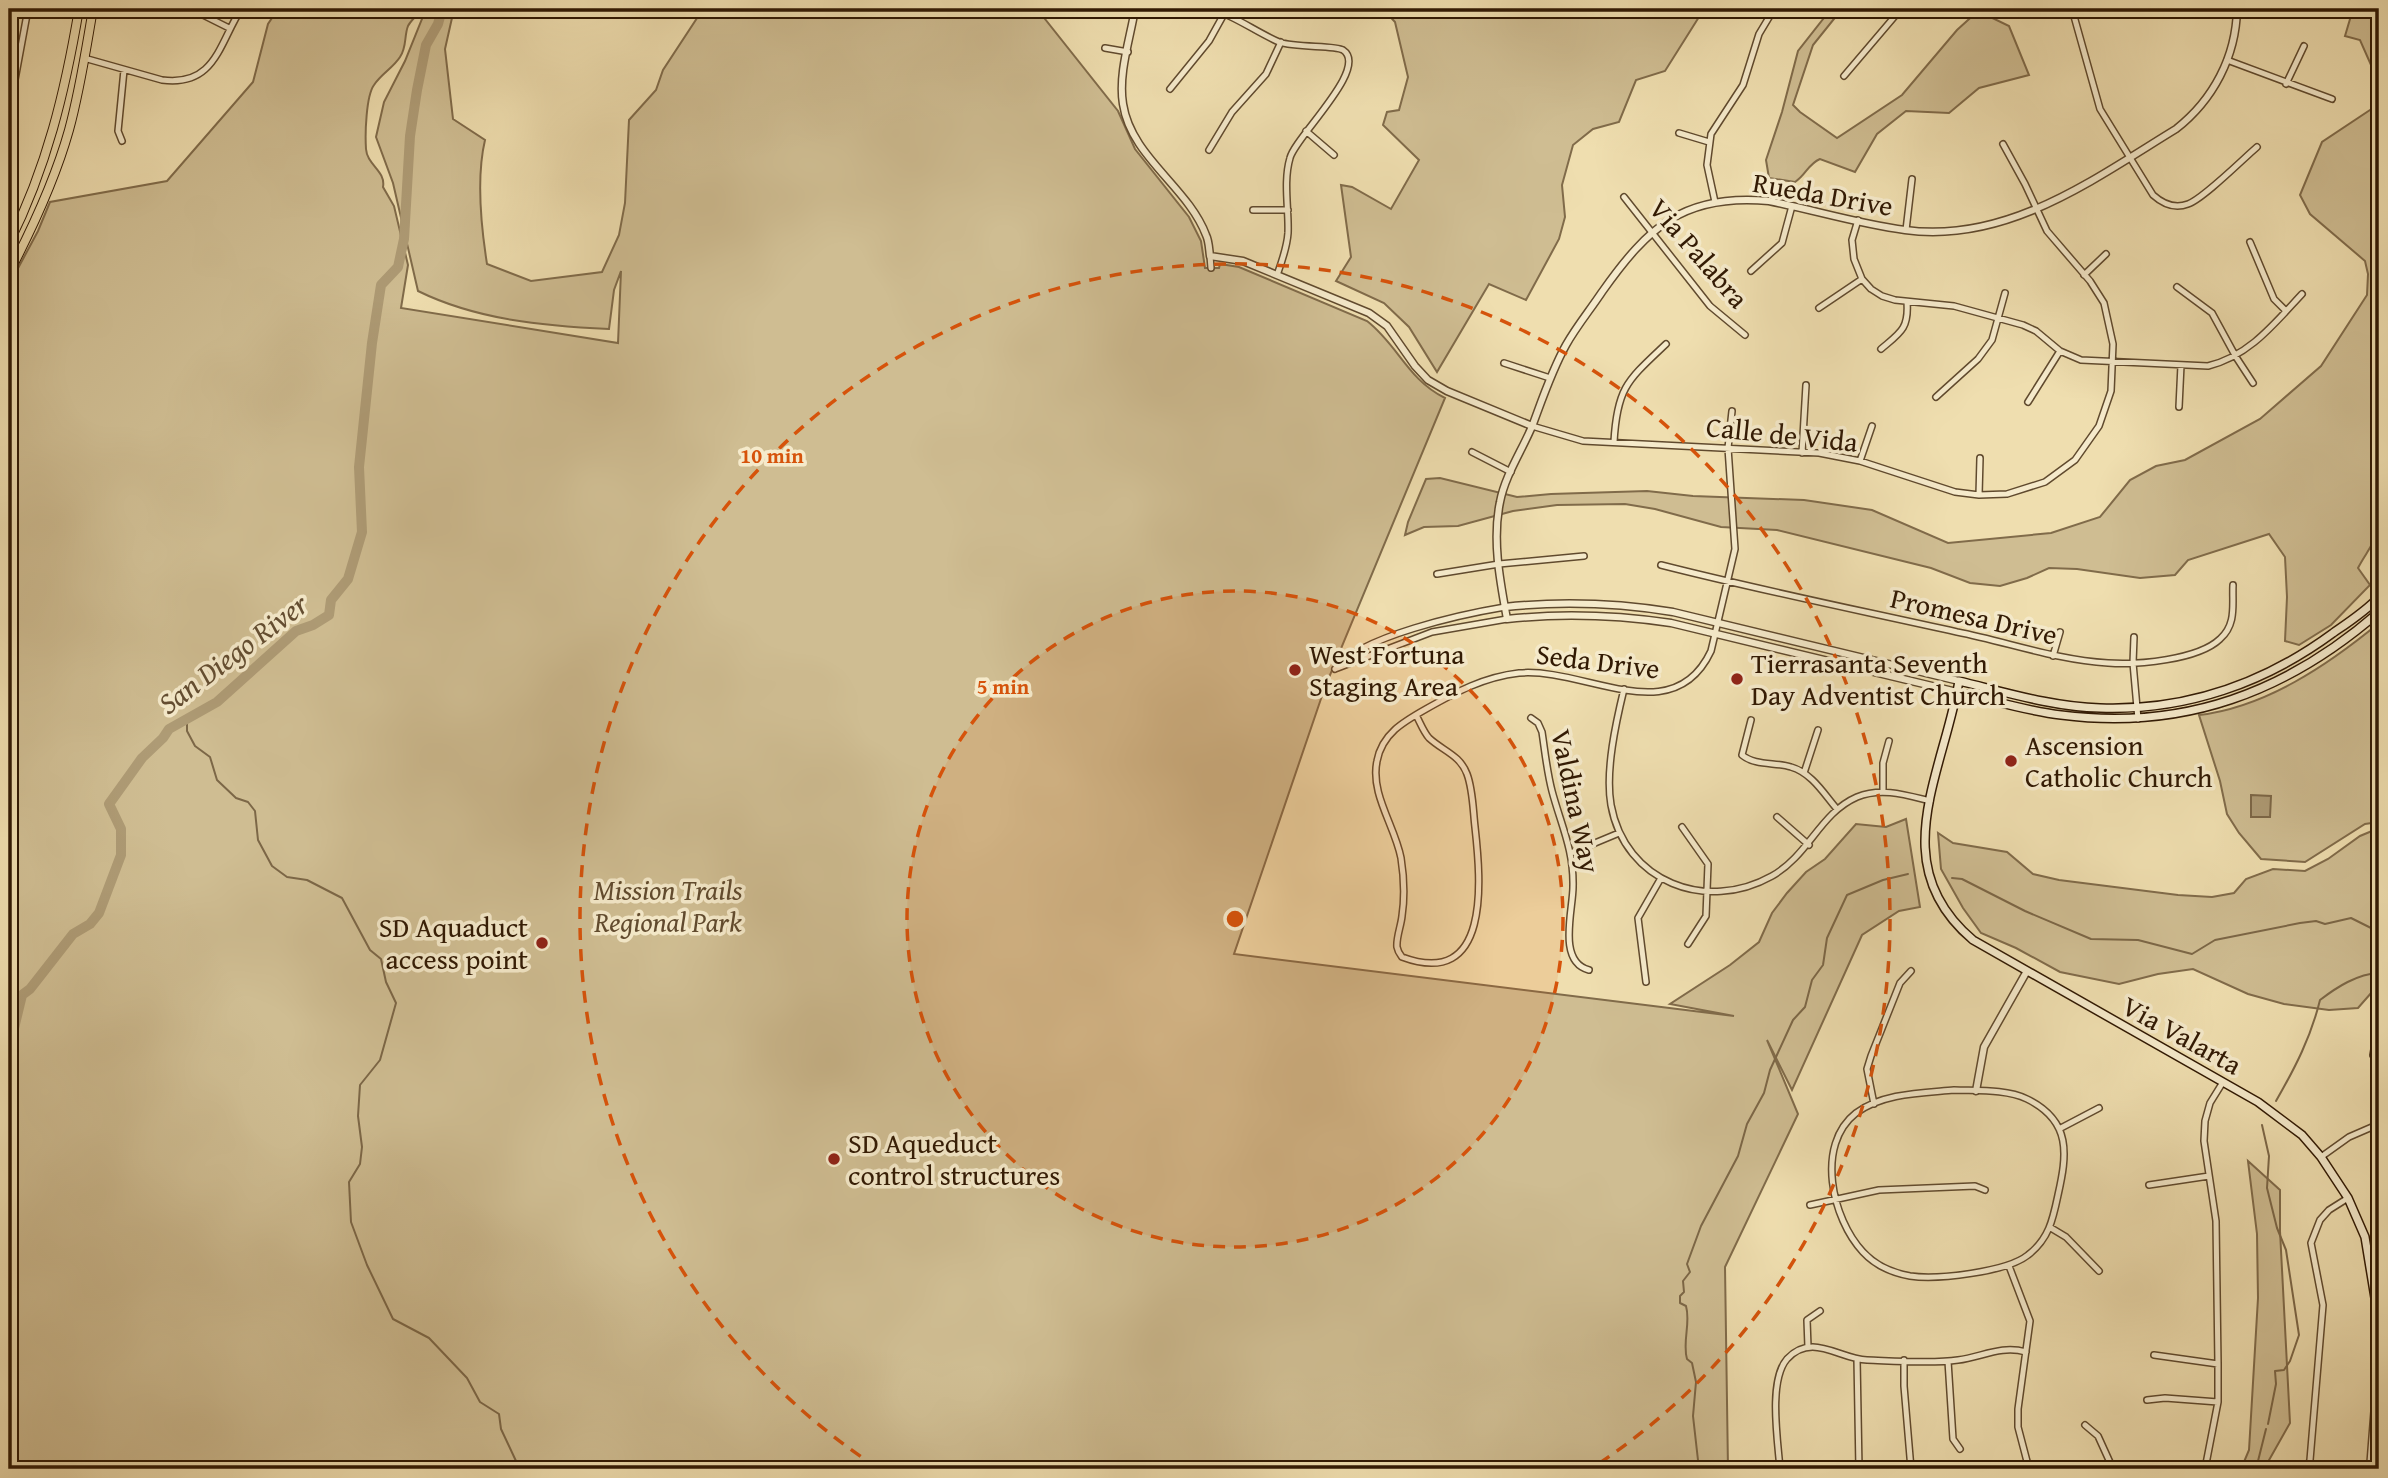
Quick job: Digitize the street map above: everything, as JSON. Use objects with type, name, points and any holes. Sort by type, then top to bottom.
[{"type":"main road","points":[[9,243],[40,175],[55,129],[79,9]]},
{"type":"main road","points":[[9,273],[35,222],[69,131],[93,9]]},
{"type":"main road","points":[[1959,681],[2056,703],[2098,708],[2137,708],[2187,701],[2253,680],[2294,660],[2379,597]]},
{"type":"main road","points":[[1957,692],[2060,715],[2138,719],[2190,712],[2242,697],[2299,670],[2356,632],[2379,612]]},
{"type":"main road","points":[[2242,697],[2245,687],[2253,680]]},
{"type":"main road","name":"Via Valarta","points":[[1959,681],[1923,841],[1926,867],[1939,900],[1950,918],[1973,940],[2223,1082],[2279,1116],[2302,1135],[2321,1157],[2348,1198],[2365,1237],[2375,1298],[2377,1405]]},
{"type":"street","points":[[9,113],[28,9]]},
{"type":"street","points":[[191,9],[229,28]]},
{"type":"street","points":[[84,58],[174,82],[198,75],[210,66],[220,52],[229,28],[241,9]]},
{"type":"street","points":[[1135,9],[1122,85],[1124,112],[1139,143],[1198,219],[1207,236],[1211,268]]},
{"type":"street","points":[[1212,9],[1281,42],[1302,47],[1339,48],[1345,51],[1348,58],[1341,87],[1290,156],[1287,171],[1285,254],[1276,275]]},
{"type":"street","points":[[1715,202],[1707,165],[1709,142],[1716,125],[1743,85],[1765,22],[1774,9]]},
{"type":"street","points":[[1844,76],[1900,9]]},
{"type":"street","points":[[2072,9],[2096,100],[2156,198],[2169,205],[2178,206],[2194,202],[2257,147]]},
{"type":"street","name":"Rueda Drive","points":[[1507,619],[1496,546],[1500,499],[1566,345],[1625,259],[1651,232],[1679,215],[1715,202],[1750,199],[1906,230],[1940,232],[1973,229],[2037,210],[2176,129],[2191,116],[2211,93],[2227,60],[2235,32],[2237,9]]},
{"type":"street","points":[[1170,89],[1209,41],[1224,14]]},
{"type":"street","points":[[1209,150],[1232,112],[1266,74],[1281,42]]},
{"type":"street","points":[[2286,84],[2304,46]]},
{"type":"street","points":[[1105,48],[1128,52]]},
{"type":"street","points":[[2227,60],[2332,99]]},
{"type":"street","points":[[122,141],[118,131],[124,70]]},
{"type":"street","points":[[1306,131],[1334,155]]},
{"type":"street","points":[[1679,133],[1709,142]]},
{"type":"street","name":"Calle de Vida","points":[[1210,256],[1243,261],[1369,313],[1387,326],[1428,380],[1447,391],[1571,439],[1819,453],[1860,461],[1955,492],[2007,494],[2045,482],[2075,460],[2091,440],[2105,413],[2111,391],[2113,362],[2108,313],[2090,281],[2047,231],[2003,144]]},
{"type":"street","points":[[1906,230],[1912,179]]},
{"type":"street","name":"Via Palabra","points":[[1624,197],[1710,306],[1745,335]]},
{"type":"street","points":[[1751,271],[1782,243],[1792,206]]},
{"type":"street","points":[[1253,210],[1288,210]]},
{"type":"street","points":[[1858,220],[1853,240],[1854,259],[1862,279],[1882,296],[1907,302],[1954,306],[1999,318],[2036,331],[2060,351],[2081,360],[2208,366],[2236,357],[2254,344],[2302,294]]},
{"type":"street","points":[[2250,242],[2274,299],[2286,311]]},
{"type":"street","points":[[2084,275],[2106,254]]},
{"type":"street","points":[[1819,308],[1862,279]]},
{"type":"street","points":[[2177,287],[2212,313],[2253,383]]},
{"type":"street","points":[[1936,397],[1978,359],[1992,340],[2005,293]]},
{"type":"street","points":[[1881,349],[1904,329],[1908,315],[1907,302]]},
{"type":"street","points":[[1614,442],[1616,415],[1623,389],[1666,344]]},
{"type":"street","points":[[2028,402],[2060,351]]},
{"type":"street","points":[[1504,363],[1550,378]]},
{"type":"street","points":[[2179,407],[2181,365]]},
{"type":"street","points":[[1802,453],[1806,384]]},
{"type":"street","name":"Seda Drive","points":[[1416,715],[1430,738],[1454,755],[1467,773],[1479,861],[1472,934],[1461,952],[1452,959],[1436,964],[1409,959],[1401,955],[1397,947],[1404,900],[1404,876],[1399,845],[1375,782],[1382,745],[1399,724],[1466,687],[1488,679],[1519,673],[1552,674],[1658,693],[1672,690],[1692,679],[1706,663],[1735,549],[1728,448],[1731,411]]},
{"type":"street","points":[[1860,461],[1872,426]]},
{"type":"street","points":[[1472,452],[1511,472]]},
{"type":"street","points":[[1979,495],[1980,458]]},
{"type":"street","points":[[1437,574],[1499,564],[1584,556]]},
{"type":"street","name":"Promesa Drive","points":[[1661,565],[2053,656],[2109,663],[2133,663],[2180,656],[2210,647],[2220,639],[2232,619],[2235,606],[2233,585]]},
{"type":"street","points":[[1957,692],[1671,623],[1629,617],[1569,614],[1507,619],[1432,632],[1335,669],[1344,659],[1403,631],[1441,620],[1505,607],[1569,603],[1630,605],[1673,612],[1959,681]]},
{"type":"street","points":[[2053,656],[2060,632]]},
{"type":"street","points":[[2134,637],[2133,663],[2138,719]]},
{"type":"street","points":[[1624,689],[1613,739],[1611,798],[1619,833],[1635,858],[1661,878],[1682,888],[1708,892],[1736,889],[1764,880],[1788,865],[1809,845],[1837,809],[1858,797],[1882,792],[1930,801]]},
{"type":"street","name":"Valdina Way","points":[[1531,718],[1538,723],[1542,732],[1553,793],[1571,853],[1571,953],[1578,965],[1589,970]]},
{"type":"street","points":[[1751,720],[1742,755],[1748,760],[1792,767],[1804,773],[1837,809]]},
{"type":"street","points":[[1804,773],[1818,730]]},
{"type":"street","points":[[1882,792],[1883,763],[1889,741]]},
{"type":"street","points":[[1777,817],[1809,845]]},
{"type":"street","points":[[1682,827],[1708,864],[1706,916],[1688,944]]},
{"type":"street","points":[[1571,853],[1619,833]]},
{"type":"street","points":[[1646,982],[1638,918],[1661,878]]},
{"type":"street","points":[[1874,1104],[1867,1069],[1900,983],[1911,971]]},
{"type":"street","points":[[1976,1091],[1984,1047],[2027,971]]},
{"type":"street","points":[[2373,1055],[2379,1038]]},
{"type":"street","points":[[2205,1469],[2218,1402],[2218,1364],[2216,1221],[2204,1141],[2205,1121],[2210,1103],[2223,1082]]},
{"type":"street","points":[[1976,1091],[2014,1094],[2028,1099],[2046,1113],[2059,1129],[2065,1147],[2065,1162],[2051,1228],[2035,1249],[2009,1266],[1997,1270],[1922,1277],[1895,1272],[1875,1262],[1858,1246],[1848,1230],[1835,1198],[1831,1166],[1835,1142],[1850,1119],[1874,1104],[1912,1094],[1976,1091]]},
{"type":"street","points":[[2059,1129],[2099,1108]]},
{"type":"street","points":[[2321,1157],[2349,1137],[2379,1125]]},
{"type":"street","points":[[2149,1185],[2209,1176]]},
{"type":"street","points":[[1810,1205],[1835,1198],[1898,1188],[1975,1186],[1985,1190]]},
{"type":"street","points":[[2307,1469],[2310,1460],[2323,1305],[2311,1243],[2320,1220],[2329,1210],[2348,1198]]},
{"type":"street","points":[[2051,1228],[2066,1237],[2099,1271]]},
{"type":"street","points":[[2009,1266],[2029,1313],[2018,1409],[2018,1427],[2029,1469]]},
{"type":"street","points":[[1808,1347],[1807,1320],[1820,1311]]},
{"type":"street","points":[[1780,1469],[1776,1426],[1778,1377],[1789,1357],[1808,1347],[1828,1348],[1857,1359],[1948,1361],[1999,1349],[2026,1352]]},
{"type":"street","points":[[2154,1355],[2218,1364]]},
{"type":"street","points":[[1857,1359],[1859,1469]]},
{"type":"street","points":[[1905,1360],[1904,1386],[1911,1469]]},
{"type":"street","points":[[1948,1361],[1953,1439],[1960,1449]]},
{"type":"street","points":[[2147,1401],[2165,1398],[2218,1402]]},
{"type":"street","name":"Via Valarta","points":[[2370,1469],[2377,1405]]},
{"type":"street","points":[[2085,1425],[2098,1436],[2113,1469]]},
{"type":"green space","name":"Mission Trails Regional Park","points":[[278,9],[421,9],[408,26],[400,57],[371,90],[366,125],[367,155],[382,177],[383,187],[394,206],[408,265],[401,308],[618,343],[621,271],[614,290],[609,329],[511,320],[464,309],[418,291],[393,183],[376,137],[384,102],[405,61],[426,9],[454,9],[445,49],[453,119],[485,140],[480,186],[487,264],[531,281],[602,272],[619,235],[625,203],[629,120],[656,90],[663,70],[703,9],[1037,9],[1118,111],[1135,149],[1189,217],[1201,241],[1205,268],[1219,268],[1220,264],[1239,267],[1367,321],[1378,330],[1412,372],[1432,391],[1445,398],[1325,687],[1234,954],[1734,1016],[1670,1004],[1730,965],[1759,942],[1772,913],[1787,893],[1806,872],[1825,859],[1856,824],[1886,827],[1906,819],[1920,907],[1899,911],[1862,935],[1792,1090],[1767,1040],[1798,1114],[1725,1267],[1728,1469],[9,1469],[9,285],[50,202],[167,181],[253,82],[268,24]]},
{"type":"green space","points":[[1383,9],[1704,9],[1665,71],[1636,80],[1619,122],[1593,129],[1573,145],[1562,185],[1565,217],[1559,239],[1526,300],[1489,284],[1437,372],[1409,327],[1384,303],[1336,281],[1351,257],[1341,185],[1352,187],[1391,209],[1419,160],[1383,125],[1387,112],[1399,110],[1408,77],[1395,22]]},
{"type":"green space","points":[[1831,9],[1842,9],[1813,45],[1793,105],[1837,138],[1902,95],[1957,30],[1978,11],[2009,26],[2029,75],[1979,88],[1949,113],[1906,111],[1877,134],[1855,172],[1820,159],[1795,182],[1769,178],[1766,160],[1798,51]]},
{"type":"green space","points":[[2353,9],[2379,9],[2379,83],[2360,40],[2345,36]]},
{"type":"green space","points":[[2379,83],[2379,527],[2358,568],[2370,585],[2331,625],[2299,645],[2285,641],[2285,557],[2269,534],[2188,560],[2175,575],[2140,578],[2049,568],[2000,586],[1970,583],[1931,568],[1777,530],[1721,527],[1655,509],[1625,504],[1557,505],[1513,511],[1458,526],[1424,527],[1405,535],[1426,479],[1440,478],[1517,497],[1647,491],[1693,496],[1804,500],[1872,510],[1948,543],[2051,533],[2100,517],[2130,480],[2156,466],[2185,460],[2260,419],[2321,366],[2367,295],[2368,274],[2365,261],[2310,214],[2300,195],[2322,142],[2376,106]]},
{"type":"green space","points":[[2379,623],[2379,822],[2365,824],[2305,862],[2261,859],[2227,814],[2220,781],[2199,715],[2248,703],[2295,682],[2339,654]]},
{"type":"green space","points":[[2379,828],[2379,984],[2358,1008],[2329,1010],[2284,1004],[2248,994],[2193,969],[2119,984],[2060,972],[1981,933],[1941,869],[1938,833],[1953,843],[2007,852],[2033,874],[2059,880],[2212,897],[2234,893],[2246,879],[2273,869],[2305,871],[2328,859],[2360,836]]},
{"type":"green space","points":[[2248,1161],[2280,1190],[2290,1423],[2264,1469],[2241,1469],[2249,1450],[2258,1298],[2257,1234]]},
{"type":"shaded area","points":[[2251,795],[2271,796],[2270,817],[2251,817]]},
{"type":"waterway","name":"San Diego River","points":[[9,1049],[22,995],[30,989],[73,934],[90,924],[99,913],[121,855],[121,829],[109,804],[142,758],[169,729],[217,702],[296,631],[329,615],[331,600],[348,579],[362,532],[359,467],[381,285],[398,267],[404,239],[410,136],[417,90],[426,45],[438,24],[442,9]]},
{"type":"waterway","points":[[187,720],[187,731],[195,746],[210,757],[217,780],[236,798],[248,802],[255,811],[258,840],[272,866],[287,877],[307,880],[342,898],[370,950],[381,959],[386,982],[396,1003],[380,1060],[360,1085],[358,1116],[362,1147],[360,1164],[349,1182],[351,1222],[367,1265],[393,1319],[429,1338],[467,1378],[480,1402],[499,1414],[501,1429],[516,1461],[512,1469]]},
{"type":"waterway","points":[[1699,1469],[1693,1416],[1696,1382],[1692,1363],[1687,1359],[1686,1353],[1686,1306],[1680,1303],[1680,1296],[1684,1292],[1683,1281],[1690,1272],[1687,1264],[1701,1226],[1738,1156],[1747,1124],[1764,1093],[1770,1070],[1793,1020],[1805,1007],[1812,980],[1823,965],[1827,938],[1847,895],[1883,880],[1908,874]]},
{"type":"waterway","points":[[1952,878],[1962,879],[2025,911],[2091,939],[2138,940],[2192,954],[2215,940],[2316,921],[2325,924],[2351,918],[2379,932]]},
{"type":"waterway","points":[[2276,1101],[2302,1052],[2320,1000],[2355,979],[2379,973]]},
{"type":"waterway","points":[[9,994],[13,997],[22,995]]},
{"type":"waterway","points":[[2262,1125],[2269,1156],[2267,1188],[2277,1228],[2286,1250],[2299,1335],[2290,1361],[2284,1370],[2275,1371],[2276,1384],[2268,1424]]},
{"type":"waterway","points":[[2256,1469],[2266,1429]]},
{"type":"place","name":"West Fortuna Staging Area","points":[[1295,670]]},
{"type":"place","name":"Tierrasanta Seventh Day Adventist Church","points":[[1737,679]]},
{"type":"place","name":"Ascension Catholic Church","points":[[2011,761]]},
{"type":"place","name":"SD Aquaduct access point","points":[[542,943]]},
{"type":"place","name":"SD Aqueduct control structures","points":[[834,1159]]}]
